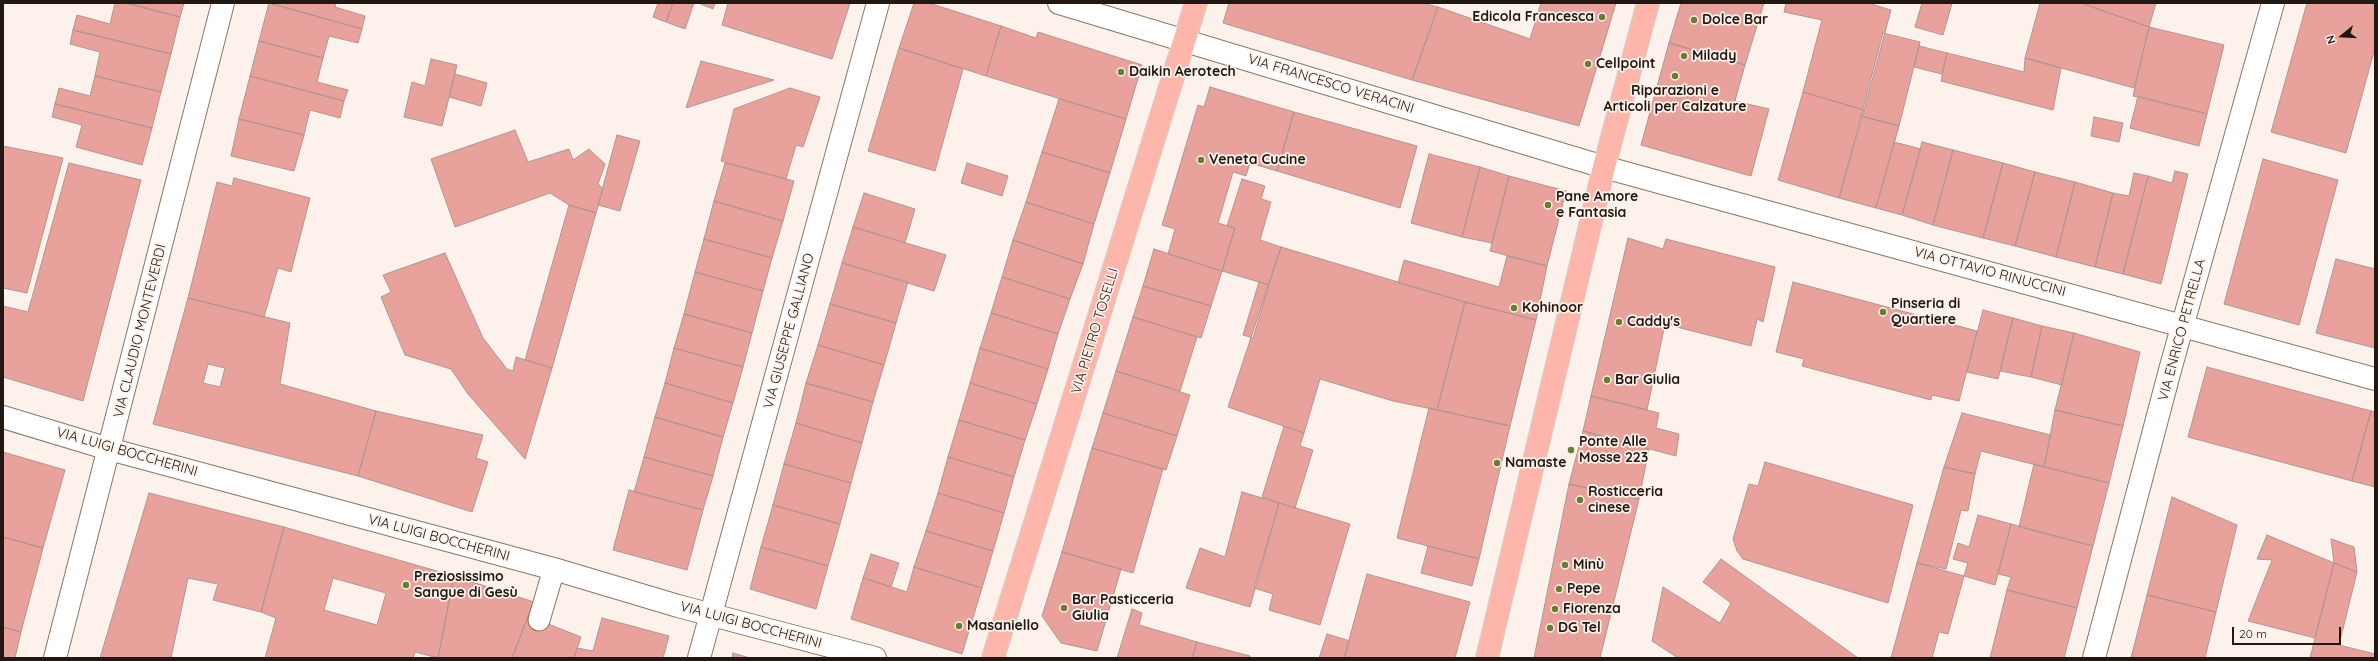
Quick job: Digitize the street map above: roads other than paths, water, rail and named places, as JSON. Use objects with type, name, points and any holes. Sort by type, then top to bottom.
[{"type":"main road","name":"VIA PIETRO TOSELLI","points":[[993,658],[1196,3]]},
{"type":"main road","points":[[1487,658],[1604,167],[1648,3]]},
{"type":"street","name":"VIA CLAUDIO MONTEVERDI","points":[[55,658],[223,3]]},
{"type":"street","name":"VIA GIUSEPPE GALLIANO","points":[[699,658],[712,615],[878,3]]},
{"type":"street","name":"VIA FRANCESCO VERACINI","points":[[1059,3],[1604,167]]},
{"type":"street","name":"VIA ENRICO PETRELLA","points":[[2094,658],[2183,325],[2273,3]]},
{"type":"street","name":"VIA OTTAVIO RINUCCINI","points":[[1604,167],[2375,379]]},
{"type":"street","name":"VIA LUIGI BOCCHERINI","points":[[3,417],[109,449],[554,569],[712,615],[875,658]]},
{"type":"lane","points":[[539,620],[554,569]]},
{"type":"place","name":"Edicola Francesca","points":[[1602,17]]},
{"type":"place","name":"Dolce Bar","points":[[1694,20]]},
{"type":"place","name":"Milady","points":[[1684,56]]},
{"type":"place","name":"Cellpoint","points":[[1588,64]]},
{"type":"place","name":"Daikin Aerotech","points":[[1121,72]]},
{"type":"place","name":"Riparazioni e Articoli per Calzature","points":[[1675,76]]},
{"type":"place","name":"Veneta Cucine","points":[[1201,160]]},
{"type":"place","name":"Pane Amore e Fantasia","points":[[1548,205]]},
{"type":"place","name":"Kohinoor","points":[[1514,308]]},
{"type":"place","name":"Pinseria di Quartiere","points":[[1883,312]]},
{"type":"place","name":"Caddy's","points":[[1619,322]]},
{"type":"place","name":"Bar Giulia","points":[[1607,380]]},
{"type":"place","name":"Ponte Alle Mosse 223","points":[[1571,450]]},
{"type":"place","name":"Namaste","points":[[1497,463]]},
{"type":"place","name":"Rosticceria cinese","points":[[1580,500]]},
{"type":"place","name":"Minù","points":[[1565,565]]},
{"type":"place","name":"Preziosissimo Sangue di Gesù","points":[[406,585]]},
{"type":"place","name":"Pepe","points":[[1559,589]]},
{"type":"place","name":"Bar Pasticceria Giulia","points":[[1064,608]]},
{"type":"place","name":"Fiorenza","points":[[1555,609]]},
{"type":"place","name":"Masaniello","points":[[959,626]]},
{"type":"place","name":"DG Tel","points":[[1550,628]]}]
